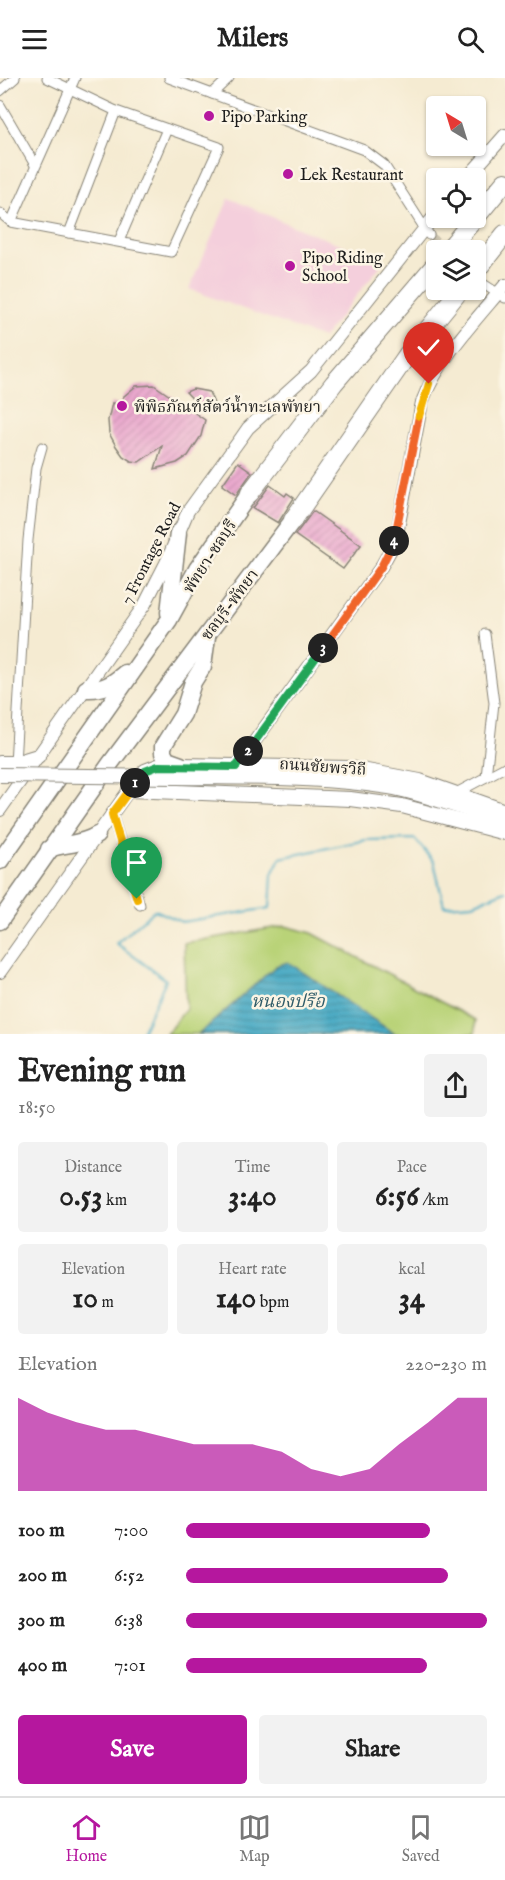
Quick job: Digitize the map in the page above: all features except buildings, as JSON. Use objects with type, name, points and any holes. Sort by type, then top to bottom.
[{"type":"highway","points":[[486,204],[505,182]]},
{"type":"highway","points":[[456,240],[466,228]]},
{"type":"highway","points":[[486,267],[505,234]]},
{"type":"highway","name":"พัทยา-ชลบุรี","points":[[0,861],[169,620],[197,569],[250,493],[334,383],[426,276]]},
{"type":"highway","name":"ชลบุรี-พัทยา","points":[[0,921],[49,849],[293,520],[408,354],[452,300]]},
{"type":"highway","points":[[169,620],[178,533]]},
{"type":"highway","points":[[179,771],[167,760],[163,753],[163,746],[183,714],[193,682],[203,666],[207,633]]},
{"type":"highway","points":[[86,689],[110,686],[143,657]]},
{"type":"highway","points":[[49,849],[65,843],[85,843],[97,836]]},
{"type":"main road","points":[[0,763],[15,763],[38,756]]},
{"type":"main road","name":"ถนนชัยพรวิถี","points":[[145,771],[158,766],[179,771],[336,780],[391,788],[503,818]]},
{"type":"main road","name":"ถนนชัยพรวิถี","points":[[0,775],[179,771],[236,767],[351,768],[420,781],[456,793],[503,818]]},
{"type":"main road","points":[[0,768],[3,780],[0,782]]},
{"type":"main road","name":"ถนนชัยพรวิถี","points":[[129,790],[350,799],[402,806],[505,833]]},
{"type":"street","points":[[0,91],[15,78]]},
{"type":"street","points":[[0,213],[11,222],[171,252],[219,147],[116,111],[46,78]]},
{"type":"street","points":[[11,222],[75,78]]},
{"type":"street","points":[[169,78],[364,150],[384,165],[426,232]]},
{"type":"street","points":[[212,94],[229,78]]},
{"type":"street","points":[[0,105],[35,165]]},
{"type":"street","points":[[69,233],[116,111]]},
{"type":"street","points":[[119,241],[167,129]]},
{"type":"street","points":[[476,168],[505,135]]},
{"type":"street","name":"7 Frontage Road","points":[[0,810],[145,604],[166,563],[188,511],[248,428],[311,371],[428,228]]},
{"type":"street","points":[[236,767],[386,558],[398,529],[422,402],[429,384],[441,365],[503,292],[486,282]]},
{"type":"street","points":[[15,763],[28,540],[36,468],[42,447]]},
{"type":"street","points":[[485,634],[494,703],[486,777]]},
{"type":"street","points":[[456,793],[505,767]]},
{"type":"street","points":[[0,972],[129,790],[145,771]]},
{"type":"street","points":[[112,814],[140,905]]},
{"type":"shaded area","name":"Pipo Riding School","points":[[229,198],[300,229],[384,261],[323,338],[189,289]]},
{"type":"green space","points":[[285,926],[312,933],[475,1020],[475,1034],[166,1034],[186,1009],[184,943]]},
{"type":"water","name":"หนองปรือ","points":[[288,962],[395,1034],[199,1034],[276,966]]},
{"type":"waterway","points":[[141,1034],[166,980],[116,943],[155,910],[182,922],[270,908],[272,874],[280,858],[366,840],[415,839],[434,862],[444,906],[473,904],[505,891]]},
{"type":"tunnel","points":[[429,235],[435,240]]},
{"type":"place","name":"Pipo Parking","points":[[209,116]]},
{"type":"place","name":"Lek Restaurant","points":[[288,174]]},
{"type":"place","name":"Pipo Riding School","points":[[290,266]]},
{"type":"place","name":"พิพิธภัณฑ์สัตว์น้ำทะเลพัทยา","points":[[122,406]]},
{"type":"route","points":[[137,899],[112,814],[145,771],[158,766],[236,767],[381,567],[391,549],[398,529],[422,402],[429,384]]}]
